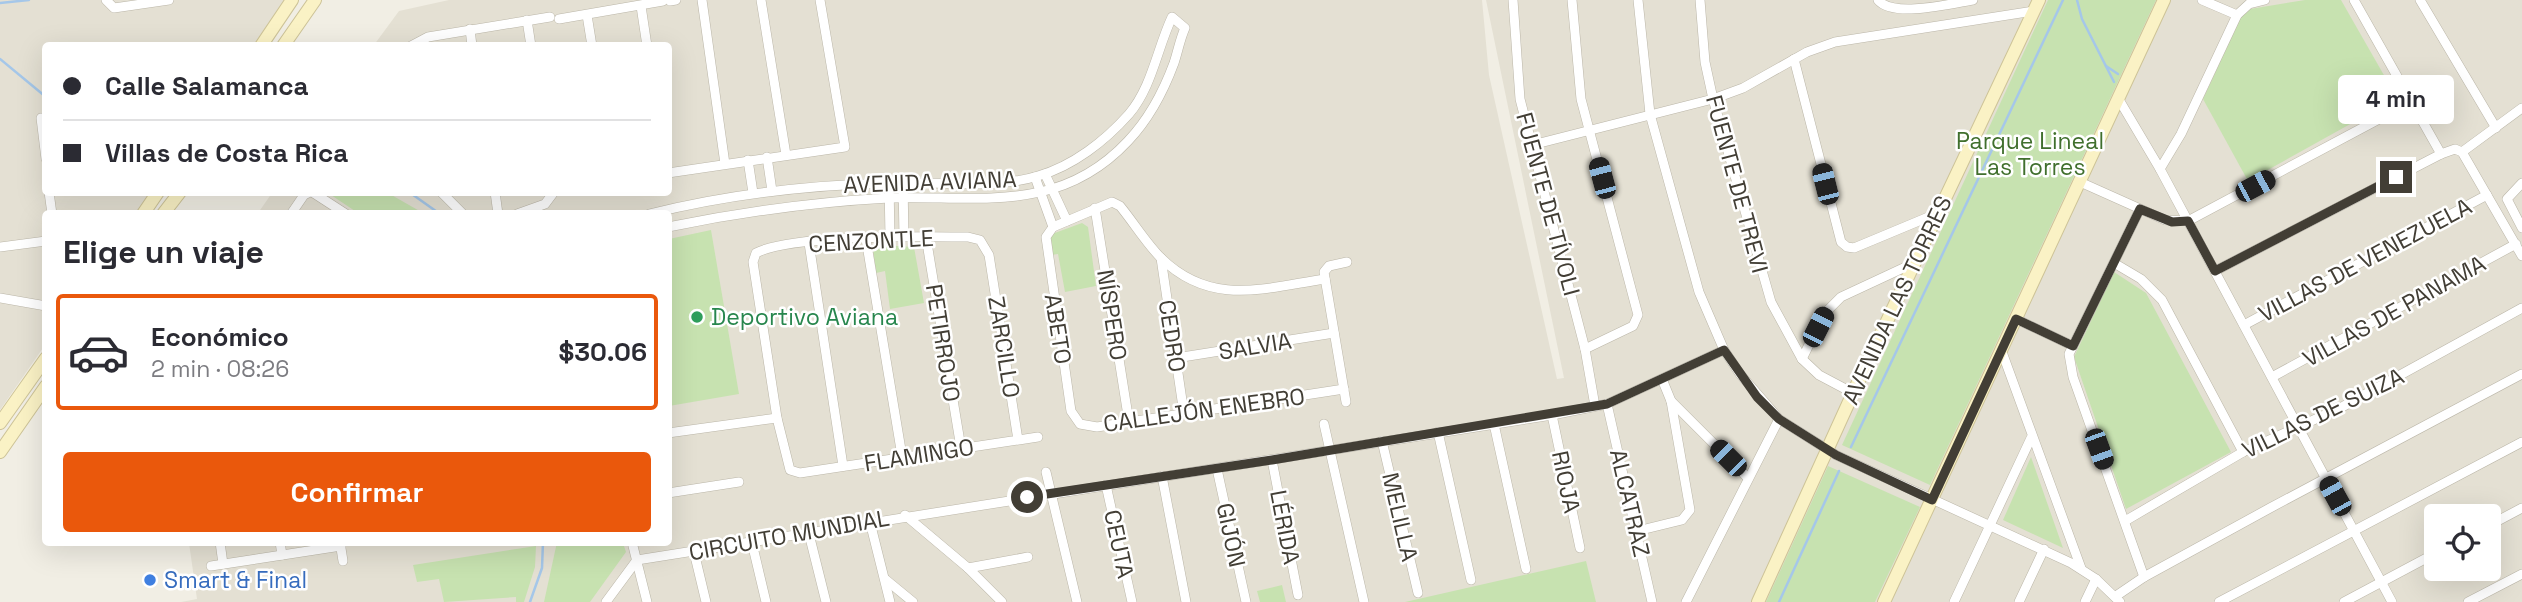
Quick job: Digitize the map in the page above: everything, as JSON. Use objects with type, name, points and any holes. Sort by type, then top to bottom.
[{"type":"street","points":[[108,3],[169,0]]},
{"type":"street","points":[[264,42],[292,0]]},
{"type":"street","points":[[286,42],[315,0]]},
{"type":"street","points":[[702,0],[725,164]]},
{"type":"street","points":[[761,0],[786,155]]},
{"type":"street","points":[[672,172],[845,147],[820,0]]},
{"type":"street","name":"FUENTE DE TÍVOLI","points":[[1513,0],[1520,99],[1586,349],[1595,406]]},
{"type":"street","points":[[1572,0],[1577,71],[1589,130],[1638,320],[1626,330],[1586,349]]},
{"type":"street","points":[[1638,0],[1650,114],[1699,292],[1724,350],[1757,397],[1779,419],[1857,466],[2081,568],[2118,599],[2144,577],[2522,374]]},
{"type":"street","name":"FUENTE DE TREVI","points":[[1700,0],[1705,62],[1713,99],[1763,281],[1781,324],[1802,359]]},
{"type":"street","points":[[1878,0],[1890,9],[1972,0]]},
{"type":"street","points":[[1884,602],[2164,0]]},
{"type":"street","points":[[2202,0],[2236,15]]},
{"type":"street","points":[[2160,169],[2178,142],[2236,15],[2249,4],[2265,0]]},
{"type":"street","points":[[2354,0],[2441,154]]},
{"type":"street","points":[[2420,0],[2496,128]]},
{"type":"street","points":[[418,42],[428,37],[470,29],[527,20],[587,15],[670,1]]},
{"type":"street","points":[[1935,3],[1938,23]]},
{"type":"street","points":[[1532,145],[1713,99],[1743,88],[1794,59],[1835,42],[2037,5]]},
{"type":"street","name":"AVENIDA LAS TORRES","points":[[1758,602],[1853,393],[2037,5]]},
{"type":"street","points":[[641,6],[646,42]]},
{"type":"street","points":[[587,15],[591,42]]},
{"type":"street","name":"AVENIDA AVIANA","points":[[666,210],[715,198],[757,192],[889,183],[991,183],[1045,174],[1091,149],[1130,113],[1150,76],[1172,18],[1185,28],[1161,92],[1130,139],[1095,169],[1052,188],[1000,200],[889,198],[765,210],[672,226]]},
{"type":"street","points":[[527,20],[530,42]]},
{"type":"street","points":[[470,29],[472,42]]},
{"type":"street","points":[[1794,59],[1841,242],[1854,248],[1938,213]]},
{"type":"street","points":[[2118,98],[2160,169],[2392,602]]},
{"type":"street","points":[[2080,182],[2172,222],[2188,221],[2411,102]]},
{"type":"street","points":[[2462,152],[2522,108]]},
{"type":"street","points":[[41,118],[42,126]]},
{"type":"street","points":[[2215,271],[2455,149],[2462,152],[2522,256]]},
{"type":"street","points":[[767,157],[772,191]]},
{"type":"street","points":[[748,160],[765,210]]},
{"type":"street","points":[[1045,174],[1067,221]]},
{"type":"street","points":[[1035,177],[1053,227],[1108,202],[1121,206],[1161,258],[1194,283],[1218,291],[1325,279]]},
{"type":"street","points":[[889,183],[890,237]]},
{"type":"street","points":[[903,183],[904,237]]},
{"type":"street","points":[[2522,183],[2507,199],[2522,228]]},
{"type":"street","name":"VILLAS DE VENEZUELA","points":[[2244,325],[2487,195]]},
{"type":"street","points":[[166,210],[177,196]]},
{"type":"street","points":[[322,196],[341,210]]},
{"type":"street","points":[[446,196],[459,210]]},
{"type":"street","points":[[528,210],[545,204],[552,196]]},
{"type":"street","name":"NÍSPERO","points":[[1095,208],[1129,422]]},
{"type":"street","points":[[2140,209],[2070,354],[2073,377],[2144,577]]},
{"type":"street","name":"ABETO","points":[[1053,227],[1046,237],[1045,247],[1071,411]]},
{"type":"street","name":"CENZONTLE","points":[[778,418],[753,262],[755,253],[809,243],[926,237],[974,238],[984,244],[989,255]]},
{"type":"street","name":"PETIRROJO","points":[[926,237],[961,448]]},
{"type":"street","points":[[866,239],[902,456]]},
{"type":"street","points":[[0,247],[42,242]]},
{"type":"street","points":[[809,243],[843,467]]},
{"type":"street","name":"VILLAS DE PANAMA","points":[[2272,377],[2516,244]]},
{"type":"street","name":"ZARCILLO","points":[[989,255],[1018,440]]},
{"type":"street","name":"CEDRO","points":[[1161,258],[1184,414]]},
{"type":"street","points":[[1346,402],[1325,279],[1327,267],[1347,261]]},
{"type":"street","points":[[1853,393],[1819,375],[1802,359],[1832,304],[1841,297],[1914,263]]},
{"type":"street","points":[[2113,263],[2141,279],[2162,300],[2243,452]]},
{"type":"street","points":[[0,298],[42,305]]},
{"type":"street","name":"VILLAS DE SUIZA","points":[[2125,520],[2243,452],[2298,428],[2522,308]]},
{"type":"street","points":[[2016,319],[2073,346]]},
{"type":"street","name":"SALVIA","points":[[1176,358],[1334,333]]},
{"type":"street","points":[[905,515],[1217,469],[1607,404],[1724,350]]},
{"type":"street","points":[[2002,352],[2031,438],[2081,568]]},
{"type":"street","points":[[0,423],[42,364]]},
{"type":"street","points":[[1637,531],[1682,520],[1690,510],[1671,401],[1662,379]]},
{"type":"street","name":"CALLEJÓN ENEBRO","points":[[1071,411],[1080,424],[1088,426],[1344,389]]},
{"type":"street","points":[[0,452],[42,392]]},
{"type":"street","points":[[1671,401],[1747,477]]},
{"type":"street","name":"ALCATRAZ","points":[[1607,404],[1653,602]]},
{"type":"street","name":"RIOJA","points":[[1552,415],[1580,548]]},
{"type":"street","points":[[672,432],[778,418]]},
{"type":"street","name":"FLAMINGO","points":[[778,418],[787,463],[790,470],[800,473],[1038,437]]},
{"type":"street","points":[[1686,602],[1747,477],[1779,419]]},
{"type":"street","points":[[1324,424],[1364,602]]},
{"type":"street","points":[[1494,424],[1526,569]]},
{"type":"street","points":[[1438,432],[1471,580]]},
{"type":"street","points":[[1954,602],[2031,438]]},
{"type":"street","name":"MELILLA","points":[[1382,441],[1418,593]]},
{"type":"street","points":[[2219,602],[2522,442]]},
{"type":"street","name":"LÉRIDA","points":[[1272,460],[1298,595]]},
{"type":"street","name":"GIJÓN","points":[[1217,469],[1246,602]]},
{"type":"street","points":[[1046,472],[1077,602]]},
{"type":"street","points":[[1162,476],[1186,602]]},
{"type":"street","points":[[672,492],[739,482]]},
{"type":"street","name":"CEUTA","points":[[1107,485],[1132,602]]},
{"type":"street","points":[[2501,519],[2522,508]]},
{"type":"street","name":"CIRCUITO MUNDIAL","points":[[637,560],[809,534],[905,515],[968,568],[1002,602]]},
{"type":"street","points":[[870,522],[890,602]]},
{"type":"street","points":[[809,534],[826,602]]},
{"type":"street","points":[[752,543],[766,602]]},
{"type":"street","points":[[221,546],[223,564]]},
{"type":"street","points":[[281,546],[282,555]]},
{"type":"street","points":[[211,566],[329,546]]},
{"type":"street","points":[[340,546],[343,561]]},
{"type":"street","points":[[633,546],[647,602]]},
{"type":"street","points":[[2019,602],[2044,550]]},
{"type":"street","points":[[694,552],[706,602]]},
{"type":"street","points":[[968,568],[1028,557]]},
{"type":"street","points":[[2344,602],[2424,559]]},
{"type":"street","points":[[606,602],[637,560]]},
{"type":"street","points":[[2468,602],[2522,574]]},
{"type":"street","points":[[885,579],[913,602]]},
{"type":"street","points":[[2085,602],[2096,579]]},
{"type":"shaded area","points":[[0,0],[285,0],[255,42],[42,42],[42,196],[149,196],[139,210],[42,210],[42,349],[0,410]]},
{"type":"shaded area","points":[[449,0],[1482,0],[1489,75],[1557,379],[1564,378],[1486,0],[2522,0],[2522,602],[1652,602],[1600,394],[1650,602],[181,602],[197,599],[189,546],[672,546],[672,210],[260,210],[270,196],[672,196],[672,42],[376,42],[399,11]]},
{"type":"green space","name":"Parque Lineal Las Torres","points":[[2048,0],[2156,0],[1930,485],[1842,445]]},
{"type":"green space","points":[[2305,0],[2341,0],[2397,98],[2248,181],[2203,99],[2244,10]]},
{"type":"green space","points":[[332,196],[393,196],[418,210],[354,210]]},
{"type":"green space","points":[[1082,223],[1088,227],[1096,286],[1065,292],[1058,254],[1051,255],[1048,240],[1052,234]]},
{"type":"green space","name":"Deportivo Aviana","points":[[711,230],[739,394],[672,405],[672,238]]},
{"type":"green space","points":[[880,245],[914,247],[924,303],[890,309],[885,271],[876,273],[873,249]]},
{"type":"green space","points":[[2114,272],[2146,293],[2231,452],[2126,509],[2074,357]]},
{"type":"green space","points":[[2031,457],[2063,548],[2003,520]]},
{"type":"green space","points":[[1828,466],[1920,507],[1875,602],[1766,602]]},
{"type":"green space","points":[[536,546],[535,567],[524,602],[516,602],[516,597],[444,602],[439,579],[417,582],[413,565]]},
{"type":"green space","points":[[556,546],[624,546],[626,552],[590,602],[544,602]]},
{"type":"green space","points":[[1586,561],[1596,602],[1405,602]]},
{"type":"green space","points":[[1282,585],[1286,602],[1260,602],[1257,591]]},
{"type":"waterway","points":[[0,3],[29,0]]},
{"type":"waterway","points":[[1851,447],[2063,0]]},
{"type":"waterway","points":[[2077,0],[2082,19],[2114,82]]},
{"type":"waterway","points":[[0,59],[42,94]]},
{"type":"waterway","points":[[2106,66],[2118,74]]},
{"type":"waterway","points":[[415,196],[434,210]]},
{"type":"waterway","points":[[1779,602],[1839,471]]},
{"type":"waterway","points":[[530,602],[542,568],[543,546]]},
{"type":"place","name":"Deportivo Aviana","points":[[697,317]]},
{"type":"place","name":"Smart & Final","points":[[150,580]]},
{"type":"route","points":[[1027,497],[1272,460],[1607,404],[1724,350],[1757,397],[1797,432],[1857,466],[1932,500],[2016,319],[2073,346],[2140,209],[2172,222],[2188,221],[2215,271],[2396,177]]}]
